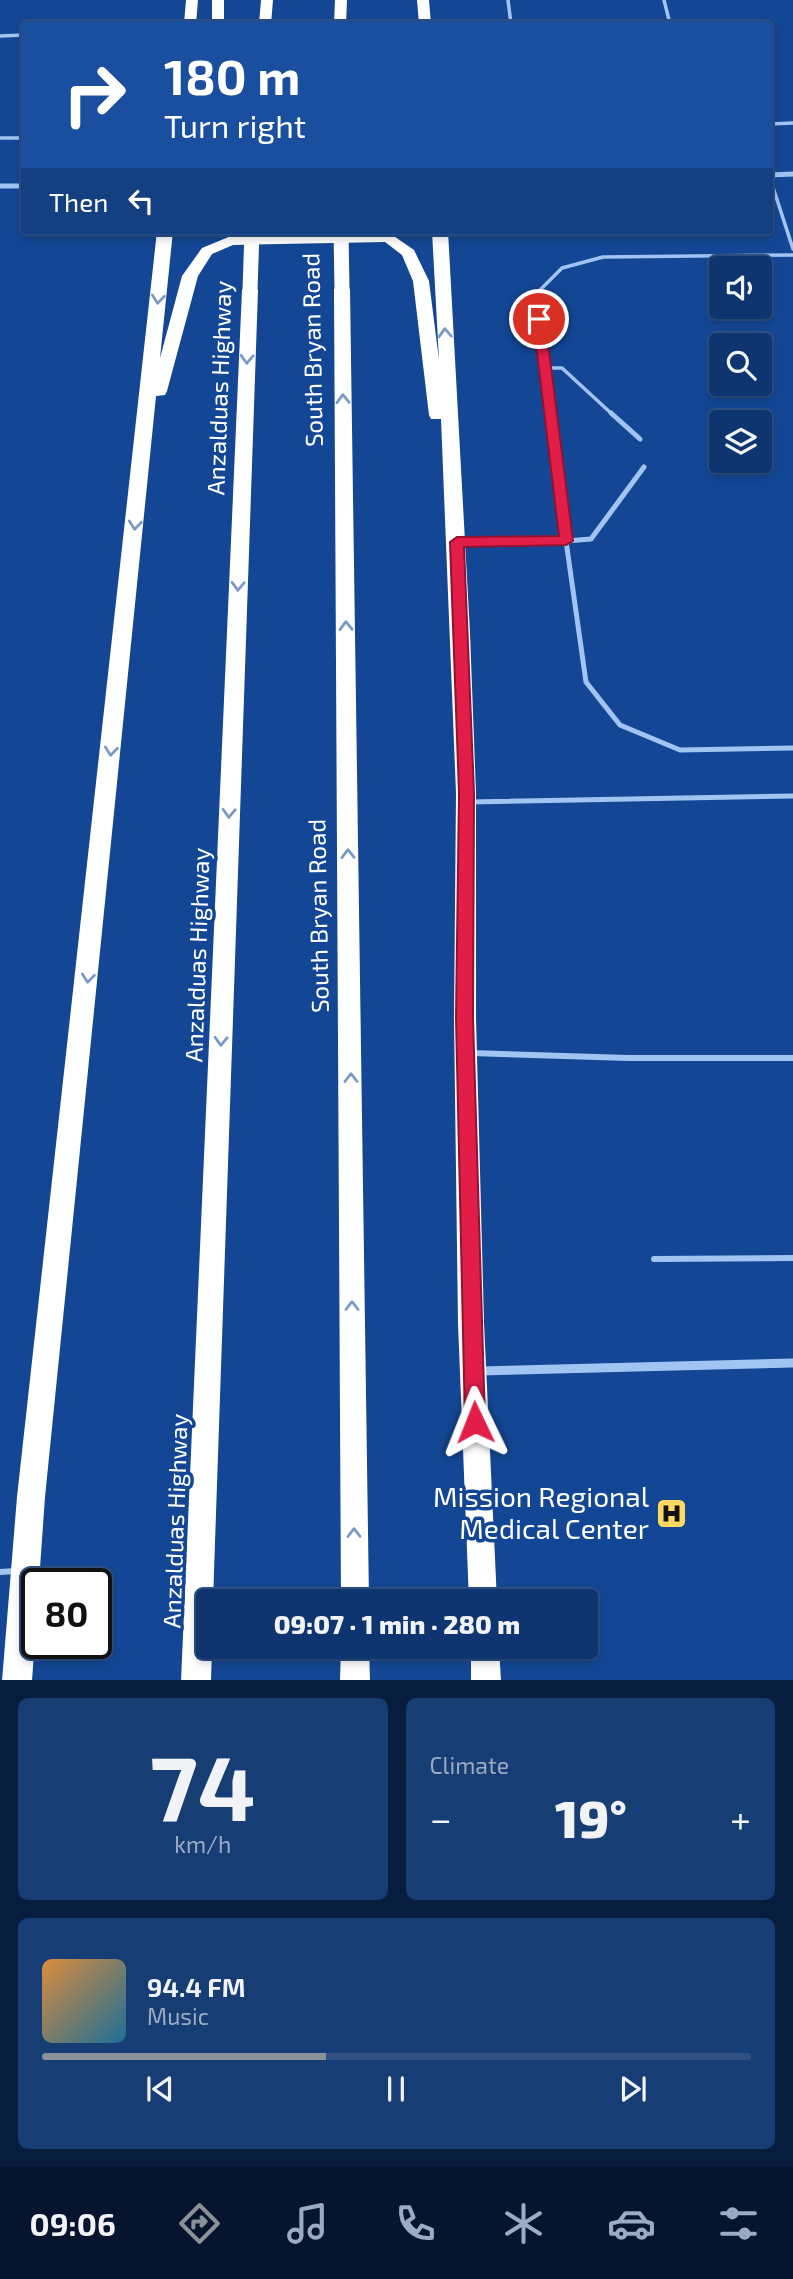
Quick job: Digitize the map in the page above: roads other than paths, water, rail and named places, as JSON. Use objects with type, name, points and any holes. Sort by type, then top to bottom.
[{"type":"highway","points":[[190,21],[192,0]]},
{"type":"highway","points":[[218,0],[218,21]]},
{"type":"highway","points":[[265,21],[267,0]]},
{"type":"highway","points":[[340,21],[341,0]]},
{"type":"highway","points":[[25,1568],[165,235]]},
{"type":"highway","name":"Anzalduas Highway","points":[[196,1680],[252,235]]},
{"type":"highway","name":"South Bryan Road","points":[[341,235],[355,1589]]},
{"type":"highway","points":[[440,235],[456,513],[466,802],[466,1053],[473,1371],[482,1589]]},
{"type":"highway","points":[[142,456],[190,276],[207,251],[231,241],[388,237],[410,253],[421,281],[438,424],[456,513]]},
{"type":"highway","points":[[17,1680],[21,1626]]},
{"type":"highway","points":[[355,1659],[355,1680]]},
{"type":"highway","points":[[485,1659],[486,1680]]},
{"type":"street","points":[[773,176],[793,174]]},
{"type":"street","points":[[0,186],[21,186]]},
{"type":"street","points":[[473,1371],[793,1363]]},
{"type":"lane","points":[[508,0],[511,21]]},
{"type":"lane","points":[[664,0],[669,21]]},
{"type":"lane","points":[[0,36],[21,35]]},
{"type":"lane","points":[[773,124],[793,123]]},
{"type":"lane","points":[[0,138],[21,138]]},
{"type":"lane","points":[[773,186],[793,249]]},
{"type":"lane","points":[[793,255],[603,257],[562,268],[536,294],[586,682],[620,724],[680,750],[793,748]]},
{"type":"lane","points":[[545,368],[562,368],[640,439]]},
{"type":"lane","points":[[457,542],[590,539],[644,467]]},
{"type":"lane","points":[[466,802],[793,796]]},
{"type":"lane","points":[[466,1053],[628,1058],[793,1058]]},
{"type":"lane","points":[[654,1259],[793,1258]]},
{"type":"lane","points":[[0,1572],[21,1570]]},
{"type":"place","name":"Mission Regional Medical Center","points":[[672,1513]]}]
